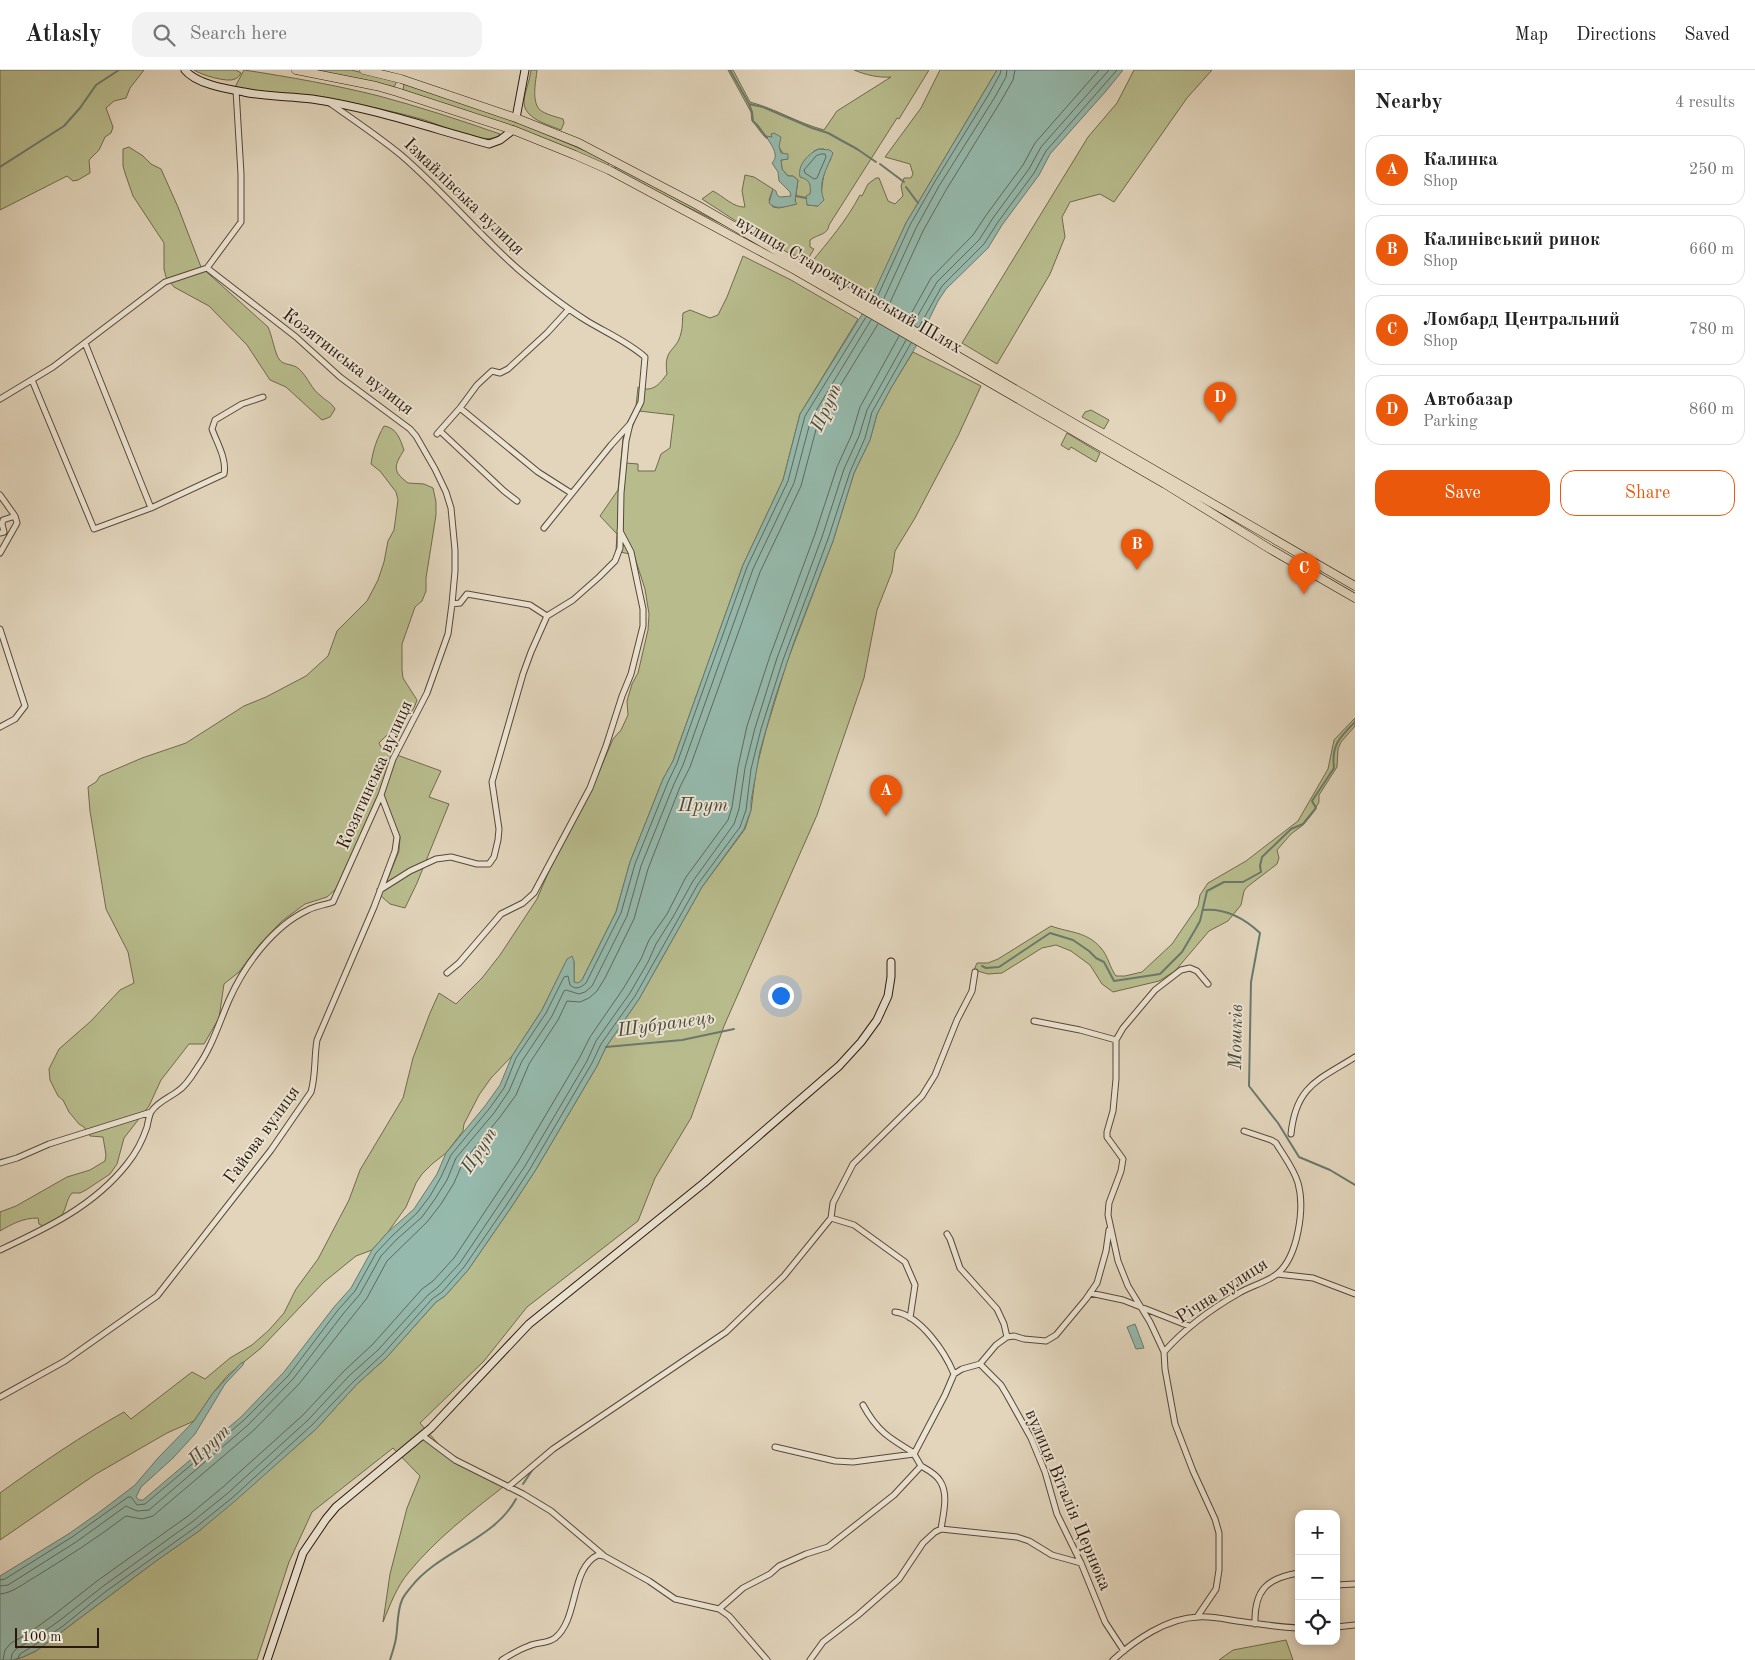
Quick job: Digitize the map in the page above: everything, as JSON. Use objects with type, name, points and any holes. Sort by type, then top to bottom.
[{"type":"main road","name":"вулиця Старожучківський Шлях","points":[[296,70],[397,92],[513,130],[609,170],[798,268]]},
{"type":"main road","name":"вулиця Старожучківський Шлях","points":[[364,70],[401,79],[516,118],[579,144],[614,161],[698,206],[798,268],[1097,441],[1261,544],[1355,598]]},
{"type":"main road","points":[[397,92],[401,79]]},
{"type":"main road","points":[[609,170],[614,161]]},
{"type":"main road","name":"вулиця Старожучківський Шлях","points":[[1097,441],[1177,482],[1355,586]]},
{"type":"street","name":"Ізмайлівська вулиця","points":[[185,70],[189,76],[199,81],[251,94],[313,99],[330,103],[401,155],[519,270],[569,309],[588,322],[619,338],[645,357],[641,402],[630,424]]},
{"type":"street","points":[[516,118],[525,70]]},
{"type":"street","points":[[0,399],[54,367],[165,282],[207,268],[241,222],[241,174],[236,90]]},
{"type":"street","points":[[330,103],[380,113],[489,144],[500,140],[513,130]]},
{"type":"street","name":"Козятинська вулиця","points":[[151,1112],[162,1101],[179,1091],[197,1070],[210,1048],[230,998],[261,947],[285,924],[308,910],[333,902],[339,892],[381,795],[393,758],[427,693],[448,634],[452,604],[455,550],[451,508],[435,469],[416,436],[398,419],[340,377],[296,337],[207,268]]},
{"type":"street","points":[[517,501],[438,432],[460,408],[477,385],[492,371],[508,370],[569,309]]},
{"type":"street","points":[[85,343],[151,508]]},
{"type":"street","points":[[32,380],[94,528],[151,508],[224,474],[225,468],[212,429],[215,420],[242,404],[263,397]]},
{"type":"street","points":[[460,408],[538,472],[571,494]]},
{"type":"street","points":[[544,528],[630,424]]},
{"type":"street","points":[[380,890],[410,871],[436,859],[452,857],[477,864],[489,864],[494,858],[499,829],[492,782],[523,674],[547,616],[573,600],[599,577],[615,560],[620,548],[621,492],[625,450],[630,424]]},
{"type":"street","points":[[0,495],[15,516],[17,523],[0,553]]},
{"type":"street","points":[[0,533],[4,532],[2,524],[4,520],[15,516]]},
{"type":"street","points":[[447,973],[459,963],[501,914],[523,904],[534,893],[590,788],[631,674],[643,626],[643,609],[631,552],[620,531]]},
{"type":"street","points":[[452,604],[460,602],[467,594],[477,595],[530,605],[547,616]]},
{"type":"street","points":[[0,629],[25,706],[15,719],[0,727]]},
{"type":"street","name":"Гайова вулиця","points":[[0,1397],[65,1361],[157,1296],[271,1150],[311,1092],[314,1082],[317,1040],[374,907],[395,851],[397,837],[381,795]]},
{"type":"street","points":[[267,1660],[303,1554],[326,1518],[348,1495],[423,1436],[529,1324],[704,1183],[839,1066],[869,1031],[883,1007],[890,986],[892,962]]},
{"type":"street","points":[[1197,1617],[1216,1589],[1220,1562],[1219,1533],[1176,1424],[1165,1369],[1164,1352],[1128,1286],[1118,1261],[1108,1215],[1109,1203],[1121,1171],[1123,1159],[1107,1137],[1107,1132],[1114,1103],[1116,1040],[1123,1028],[1155,990],[1181,970],[1190,968],[1196,971],[1208,984]]},
{"type":"street","points":[[508,1487],[553,1449],[726,1332],[784,1276],[831,1218],[833,1204],[853,1164],[922,1096],[935,1074],[957,1020],[972,992],[975,972]]},
{"type":"street","points":[[1034,1021],[1080,1030],[1116,1040]]},
{"type":"street","points":[[1290,1134],[1292,1120],[1301,1099],[1312,1084],[1355,1057]]},
{"type":"street","points":[[0,1163],[49,1144],[151,1112]]},
{"type":"street","points":[[0,1250],[54,1224],[80,1207],[110,1182],[128,1163],[139,1145],[151,1112]]},
{"type":"street","name":"Річна вулиця","points":[[1164,1352],[1190,1326],[1240,1292],[1278,1274],[1291,1255],[1298,1233],[1300,1194],[1298,1182],[1276,1143],[1244,1131]]},
{"type":"street","points":[[831,1218],[854,1226],[905,1262],[915,1285],[910,1318]]},
{"type":"street","points":[[914,1454],[954,1374],[962,1369],[980,1364],[996,1345],[1008,1337],[1014,1336],[1046,1341],[1056,1335],[1097,1283],[1106,1251],[1109,1225]]},
{"type":"street","points":[[947,1234],[960,1268],[997,1309],[1008,1337]]},
{"type":"street","points":[[1278,1274],[1313,1278],[1355,1294]]},
{"type":"street","points":[[1090,1293],[1105,1295],[1140,1306],[1190,1326]]},
{"type":"street","points":[[895,1312],[903,1313],[920,1326],[943,1353],[954,1374]]},
{"type":"street","name":"вулиця Віталія Цернюка","points":[[980,1364],[1001,1385],[1032,1438],[1057,1514],[1081,1563],[1105,1622],[1124,1651]]},
{"type":"street","points":[[863,1405],[875,1425],[882,1432],[914,1454],[922,1466],[936,1476],[942,1486],[944,1506],[942,1529]]},
{"type":"street","points":[[423,1436],[454,1460],[551,1511],[604,1556],[638,1574],[675,1599],[719,1609],[729,1616],[766,1660]]},
{"type":"street","points":[[775,1448],[835,1461],[854,1462],[914,1454]]},
{"type":"street","points":[[719,1609],[743,1588],[770,1574],[779,1566],[828,1547],[894,1495],[922,1466]]},
{"type":"street","points":[[810,1660],[823,1642],[844,1628],[899,1578],[923,1543],[934,1532],[942,1529],[1017,1537],[1029,1541],[1052,1555],[1081,1563]]},
{"type":"street","points":[[502,1660],[531,1645],[554,1639],[560,1633],[569,1616],[587,1562],[598,1555],[604,1556]]},
{"type":"street","points":[[1255,1624],[1257,1597],[1263,1588],[1289,1574],[1295,1573]]},
{"type":"street","points":[[1340,1585],[1355,1584]]},
{"type":"street","points":[[1113,1660],[1149,1634],[1176,1622],[1197,1617],[1295,1628]]},
{"type":"street","points":[[1340,1627],[1355,1625]]},
{"type":"green space","points":[[0,70],[144,70],[130,88],[126,98],[114,101],[106,108],[113,127],[111,133],[105,137],[99,150],[89,160],[90,173],[73,181],[67,176],[0,210]]},
{"type":"green space","points":[[194,70],[236,70],[241,73],[236,79],[227,80],[208,76]]},
{"type":"green space","points":[[244,70],[346,88],[379,96],[500,134],[494,138],[485,139],[462,134],[421,119],[380,109],[325,99],[235,87]]},
{"type":"green space","points":[[311,70],[351,70],[396,81],[396,83],[394,87]]},
{"type":"green space","points":[[531,70],[537,70],[535,91],[537,106],[545,113],[563,119],[564,123],[561,130],[538,121],[525,108],[524,99]]},
{"type":"green space","points":[[728,70],[733,70],[750,102],[824,130],[837,111],[891,77],[872,76],[854,70],[929,70],[829,225],[827,231],[810,240],[810,247],[814,249],[806,262],[790,252],[788,254],[776,247],[702,199],[713,191],[733,204],[745,207],[742,191],[745,175],[754,177],[773,189],[769,200],[773,207],[779,208],[796,204],[798,180],[793,176],[788,176],[782,169],[781,160],[788,159],[772,137],[765,137],[752,121],[751,112]],"holes":[[[824,149],[831,159],[825,170],[820,200],[818,206],[807,205],[811,189],[808,179],[814,151]]]},
{"type":"green space","points":[[940,70],[997,70],[906,223],[871,300],[810,264],[843,222],[860,195],[862,196],[868,184],[876,178],[879,178],[888,201],[895,204],[903,196],[901,186],[904,178],[911,178],[913,174],[910,164],[885,157],[921,108]]},
{"type":"green space","points":[[1134,70],[1212,70],[1187,98],[1114,202],[1100,194],[1070,202],[1062,217],[1065,237],[1050,274],[997,364],[962,343],[1088,137],[1117,103]]},
{"type":"green space","points":[[404,84],[515,121],[609,161],[609,164],[606,166],[514,128],[403,90]]},
{"type":"green space","points":[[129,147],[151,164],[161,169],[201,267],[268,327],[279,359],[283,363],[299,369],[318,393],[332,405],[335,409],[330,417],[322,420],[286,387],[270,380],[247,345],[209,306],[174,287],[166,277],[164,269],[164,243],[133,196],[123,166],[123,149]]},
{"type":"green space","points":[[618,165],[760,243],[615,171],[615,167]]},
{"type":"green space","points":[[743,256],[791,280],[858,319],[800,414],[783,480],[743,565],[673,761],[663,779],[630,862],[616,912],[582,980],[578,984],[574,982],[574,961],[567,960],[542,1010],[512,1056],[491,1078],[479,1095],[464,1124],[463,1131],[446,1153],[422,1174],[406,1207],[372,1250],[356,1256],[324,1282],[261,1348],[228,1375],[194,1421],[167,1433],[96,1474],[0,1540],[0,1493],[30,1471],[124,1412],[131,1419],[192,1372],[205,1379],[230,1358],[252,1345],[284,1313],[296,1289],[318,1259],[349,1200],[360,1170],[403,1098],[413,1058],[439,993],[456,1004],[482,978],[500,955],[537,899],[549,871],[590,793],[613,739],[621,730],[628,715],[627,701],[632,684],[638,673],[648,630],[649,614],[645,589],[634,555],[616,551],[617,534],[600,516],[618,490],[624,429],[636,406],[638,387],[647,389],[655,387],[667,374],[667,359],[679,339],[683,313],[690,310],[710,318],[718,315]],"holes":[[[639,411],[674,415],[670,448],[661,454],[655,471],[638,471],[638,464],[626,463],[628,437]]]},
{"type":"green space","points":[[913,352],[981,386],[958,436],[915,518],[895,551],[892,572],[877,610],[864,678],[817,815],[724,1026],[691,1118],[655,1178],[638,1221],[527,1307],[484,1361],[420,1423],[442,1448],[503,1487],[454,1527],[419,1560],[401,1583],[383,1622],[390,1574],[407,1508],[420,1476],[393,1448],[312,1512],[289,1562],[257,1660],[12,1660],[36,1651],[199,1531],[316,1429],[357,1384],[386,1358],[436,1302],[445,1296],[468,1270],[535,1171],[597,1066],[606,1047],[639,999],[702,887],[745,829],[751,810],[756,770],[766,730],[787,662],[833,541],[854,473],[870,440],[877,414]]},
{"type":"green space","points":[[1091,410],[1109,420],[1104,429],[1082,417],[1085,412]]},
{"type":"green space","points":[[384,426],[395,432],[404,450],[396,468],[399,475],[408,483],[424,484],[433,488],[436,502],[426,591],[422,601],[415,607],[402,644],[403,678],[417,700],[411,713],[379,743],[386,751],[441,771],[429,797],[449,804],[417,883],[405,908],[390,904],[381,896],[399,851],[400,837],[385,801],[377,797],[337,888],[327,897],[305,904],[282,921],[260,944],[239,972],[224,984],[219,1018],[204,1044],[189,1044],[161,1080],[149,1106],[124,1138],[117,1164],[110,1174],[80,1193],[72,1193],[61,1216],[45,1227],[39,1224],[38,1218],[33,1218],[18,1222],[0,1231],[0,1212],[16,1206],[67,1177],[90,1170],[105,1161],[103,1137],[90,1136],[69,1112],[50,1080],[49,1069],[59,1049],[91,1021],[120,990],[134,983],[128,952],[106,909],[90,811],[88,787],[96,782],[100,776],[142,758],[186,743],[244,706],[306,676],[328,656],[337,631],[367,601],[378,580],[388,541],[394,530],[398,500],[396,492],[380,471],[371,464],[379,435]]},
{"type":"green space","points":[[1067,433],[1100,453],[1096,462],[1071,447],[1069,450],[1061,445]]},
{"type":"green space","points":[[1355,718],[1355,726],[1341,742],[1338,749],[1337,767],[1319,795],[1319,802],[1303,825],[1291,834],[1277,850],[1279,858],[1277,864],[1247,887],[1244,891],[1241,905],[1228,921],[1209,931],[1175,971],[1159,981],[1113,992],[1102,984],[1090,965],[1071,951],[1056,945],[1042,948],[1002,973],[988,974],[974,970],[977,963],[988,963],[998,959],[1051,926],[1090,938],[1101,948],[1116,976],[1142,972],[1172,944],[1198,906],[1200,895],[1208,883],[1246,861],[1298,821],[1328,769],[1334,740]]},
{"type":"green space","points":[[1286,1640],[1293,1660],[1219,1660],[1233,1650]]},
{"type":"water","name":"Прут","points":[[997,70],[1123,70],[1050,154],[1039,175],[1002,225],[988,248],[946,289],[877,414],[870,440],[854,473],[833,541],[794,642],[775,698],[760,751],[751,810],[744,829],[702,887],[639,999],[606,1047],[597,1066],[535,1171],[468,1270],[445,1296],[436,1302],[386,1358],[357,1384],[316,1429],[199,1531],[36,1651],[12,1660],[0,1660],[0,1576],[70,1533],[135,1485],[194,1421],[213,1393],[244,1362],[225,1384],[195,1434],[173,1458],[141,1487],[136,1497],[139,1500],[143,1500],[241,1417],[284,1372],[351,1288],[372,1250],[388,1232],[414,1209],[437,1174],[446,1153],[500,1085],[512,1056],[542,1010],[567,959],[572,956],[574,961],[574,982],[578,983],[582,980],[616,912],[630,862],[663,779],[673,761],[743,565],[783,480],[800,414],[869,303],[906,223]]},
{"type":"water","points":[[774,133],[781,137],[779,146],[781,153],[788,154],[788,159],[781,160],[782,169],[788,176],[793,176],[798,180],[795,201],[797,204],[775,207],[769,203],[773,189],[780,197],[791,196],[790,192],[779,181],[778,172],[772,163],[775,153],[766,136],[772,137],[771,134]]},
{"type":"water","points":[[819,149],[830,150],[833,153],[822,182],[824,200],[818,206],[807,205],[806,196],[810,194],[810,185],[808,181],[800,177],[800,168],[811,153]]},
{"type":"water","points":[[1135,1324],[1144,1348],[1136,1349],[1127,1327]]},
{"type":"waterway","points":[[0,167],[64,126],[80,108],[96,85],[119,70]]},
{"type":"waterway","points":[[730,70],[749,104],[763,107],[828,133],[876,162]]},
{"type":"waterway","points":[[749,104],[753,121],[767,138]]},
{"type":"waterway","points":[[880,164],[904,182]]},
{"type":"waterway","points":[[906,187],[918,203]]},
{"type":"waterway","points":[[796,196],[806,198]]},
{"type":"waterway","name":"Шубранець","points":[[982,966],[986,968],[999,967],[1050,933],[1073,940],[1104,962],[1114,981],[1160,974],[1182,952],[1195,930],[1200,921],[1207,891],[1224,882],[1243,882],[1261,872],[1262,857],[1291,829],[1303,824],[1316,808],[1312,801],[1334,768],[1335,747],[1345,732],[1355,722]]},
{"type":"waterway","name":"Мошків","points":[[1203,910],[1226,912],[1234,915],[1260,933],[1251,982],[1249,1086],[1278,1123],[1299,1157],[1330,1170],[1355,1185]]},
{"type":"waterway","name":"Шубранець","points":[[606,1047],[682,1040],[734,1029]]},
{"type":"waterway","points":[[523,1484],[533,1469]]},
{"type":"waterway","points":[[390,1660],[396,1641],[399,1609],[406,1593],[436,1564],[494,1525],[516,1499]]},
{"type":"place","name":"Автобазар","points":[[1220,423]]},
{"type":"place","name":"Калинівський ринок","points":[[1137,570]]},
{"type":"place","name":"Ломбард Центральний","points":[[1304,594]]},
{"type":"place","name":"Калинка","points":[[886,816]]}]
